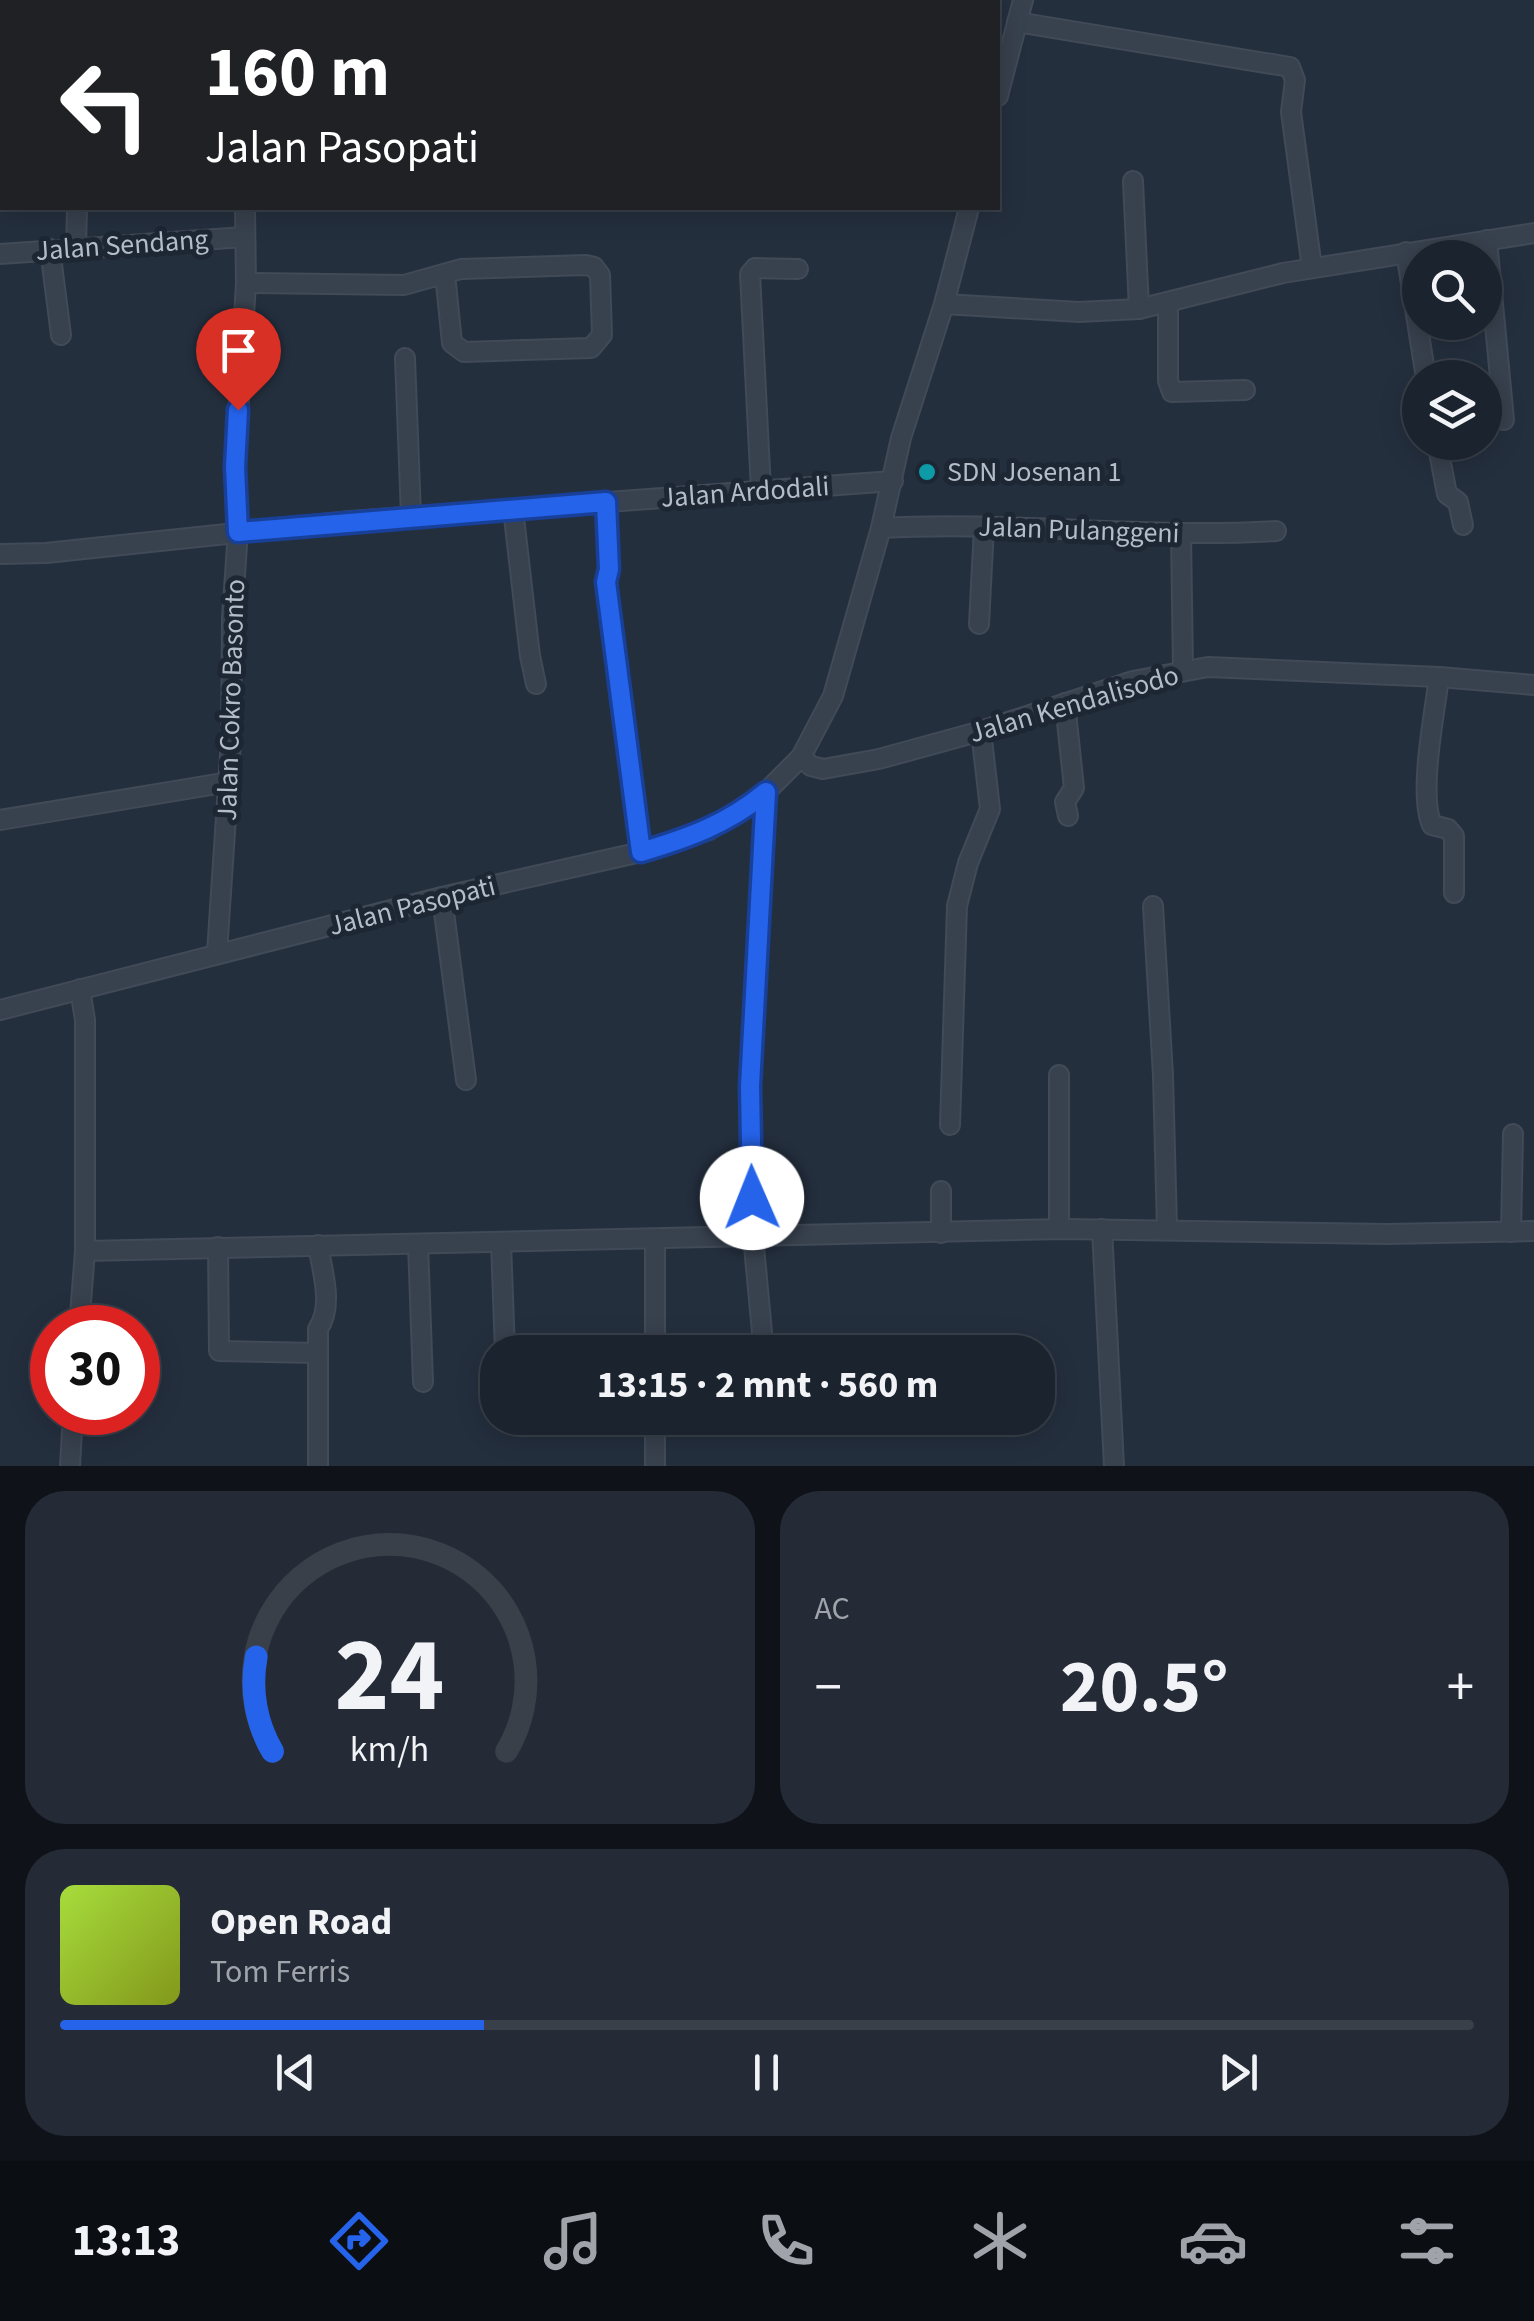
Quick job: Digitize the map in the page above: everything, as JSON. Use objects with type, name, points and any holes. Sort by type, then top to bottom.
[{"type":"street","points":[[1000,88],[1022,0]]},
{"type":"street","points":[[1017,22],[1290,68],[1295,80],[1292,112],[1312,268]]},
{"type":"street","points":[[1133,182],[1139,309]]},
{"type":"street","points":[[76,246],[77,210]]},
{"type":"street","name":"Jalan Cokro Basonto","points":[[217,953],[229,782],[238,532],[235,467],[246,283],[246,210]]},
{"type":"street","name":"Jalan Pasopati","points":[[0,1010],[442,897],[641,852],[709,830],[766,792],[802,757],[833,696],[882,528],[900,438],[944,304],[968,210]]},
{"type":"street","points":[[1487,240],[1534,232]]},
{"type":"street","name":"Jalan Sendang","points":[[0,254],[244,237]]},
{"type":"street","points":[[50,249],[60,335]]},
{"type":"street","points":[[944,304],[1079,312],[1139,309],[1312,268],[1402,253]]},
{"type":"street","points":[[246,283],[404,285],[461,269],[572,264],[594,268],[600,274],[602,334],[590,348],[464,352],[452,343],[445,274]]},
{"type":"street","points":[[761,490],[750,274],[755,268],[798,269]]},
{"type":"street","points":[[1168,302],[1168,381],[1172,392],[1245,390]]},
{"type":"street","points":[[1496,340],[1504,420]]},
{"type":"street","points":[[406,358],[411,516]]},
{"type":"street","points":[[1440,460],[1447,494],[1458,502],[1463,526]]},
{"type":"street","name":"Jalan Ardodali","points":[[0,554],[411,516],[892,481]]},
{"type":"street","points":[[606,502],[606,582],[641,852]]},
{"type":"street","points":[[512,509],[536,684]]},
{"type":"street","points":[[979,624],[984,527]]},
{"type":"street","name":"Jalan Pulanggeni","points":[[882,528],[1276,532]]},
{"type":"street","points":[[1182,534],[1183,670]]},
{"type":"street","name":"Jalan Kendalisodo","points":[[802,757],[822,769],[879,759],[1133,682],[1208,667],[1534,685]]},
{"type":"street","points":[[1439,677],[1428,814],[1432,825],[1448,829],[1454,836],[1454,893]]},
{"type":"street","points":[[1065,704],[1074,788],[1065,802],[1068,816]]},
{"type":"street","points":[[950,1126],[957,906],[968,863],[990,809],[981,731]]},
{"type":"street","points":[[0,820],[229,782]]},
{"type":"street","points":[[762,1335],[753,1236],[750,1086],[766,792]]},
{"type":"street","points":[[442,897],[466,1080]]},
{"type":"street","points":[[1154,906],[1164,1075],[1167,1228]]},
{"type":"street","points":[[80,989],[85,1020],[80,1305]]},
{"type":"street","points":[[1059,1075],[1060,1229]]},
{"type":"street","points":[[1511,1232],[1513,1134]]},
{"type":"street","points":[[941,1191],[941,1233]]},
{"type":"street","points":[[1102,1228],[1114,1466]]},
{"type":"street","points":[[84,1251],[1102,1228],[1388,1234],[1534,1232]]},
{"type":"street","points":[[655,1335],[656,1238]]},
{"type":"street","points":[[501,1242],[504,1335]]},
{"type":"street","points":[[418,1244],[423,1382]]},
{"type":"street","points":[[318,1245],[326,1301],[325,1318],[318,1328],[318,1466]]},
{"type":"street","points":[[218,1247],[219,1351],[317,1353]]},
{"type":"street","points":[[70,1466],[72,1435]]},
{"type":"street","points":[[655,1435],[655,1466]]},
{"type":"place","name":"SDN Josenan 1","points":[[927,472]]},
{"type":"route","points":[[238,410],[238,532],[606,502],[606,582],[641,852],[709,830],[766,792],[750,1086],[752,1198]]}]
